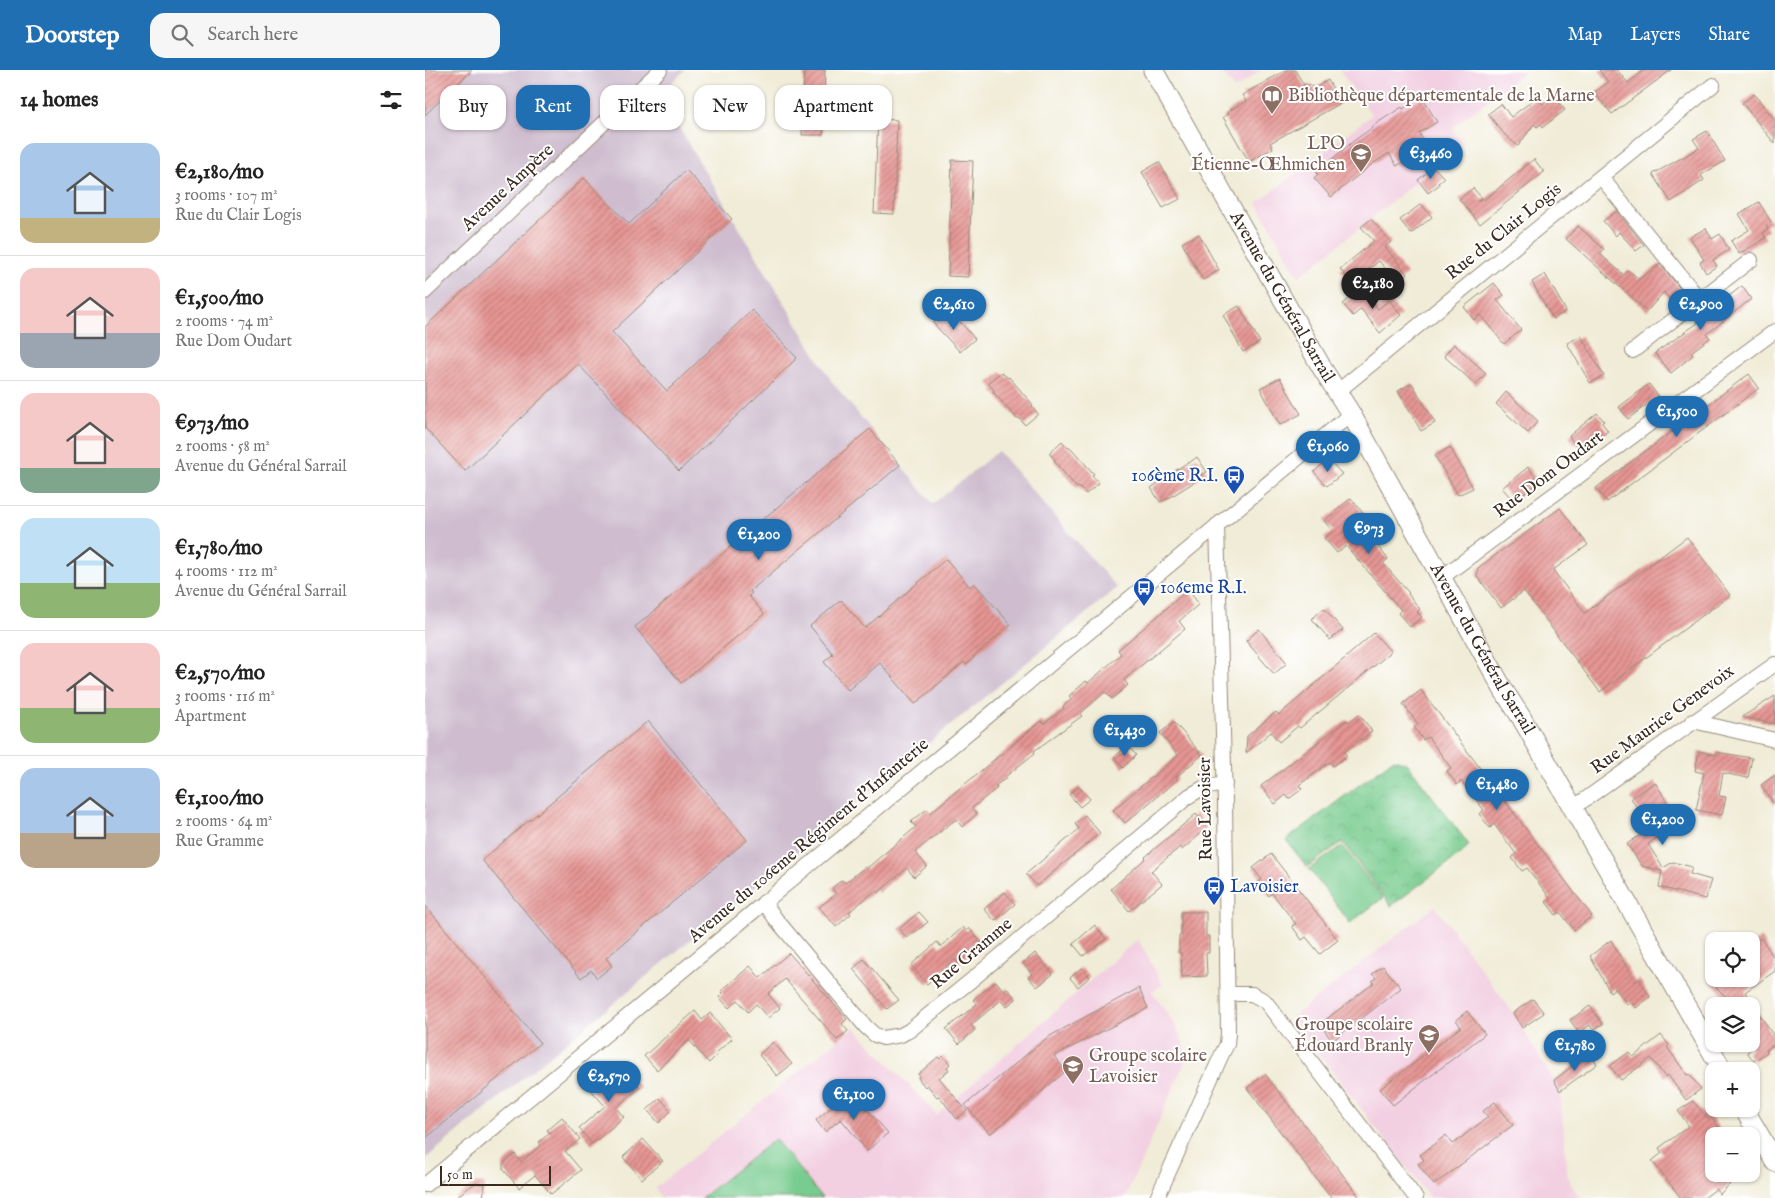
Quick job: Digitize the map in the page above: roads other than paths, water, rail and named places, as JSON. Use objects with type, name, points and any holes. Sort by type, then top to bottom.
[{"type":"main road","name":"Avenue du Général Sarrail","points":[[1153,70],[1317,360],[1351,414],[1504,691],[1521,716],[1718,1062]]},
{"type":"main road","points":[[1749,1117],[1775,1162]]},
{"type":"street","name":"Avenue Ampère","points":[[425,292],[660,70]]},
{"type":"street","name":"Rue du Clair Logis","points":[[1337,392],[1713,85]]},
{"type":"street","points":[[1601,177],[1700,300]]},
{"type":"street","points":[[1633,352],[1751,260]]},
{"type":"street","name":"Rue Dom Oudart","points":[[1441,578],[1775,330]]},
{"type":"street","name":"Avenue du 106eme Régiment d'Infanterie","points":[[425,1185],[1351,414]]},
{"type":"street","name":"Rue Lavoisier","points":[[1157,1198],[1227,1044],[1229,1022],[1225,784],[1217,525]]},
{"type":"street","name":"Rue Maurice Genevoix","points":[[1573,808],[1775,664]]},
{"type":"street","points":[[1693,721],[1775,740]]},
{"type":"street","name":"Rue Gramme","points":[[764,902],[775,918],[866,1027],[875,1035],[883,1038],[892,1038],[901,1035],[974,978],[1189,796],[1203,788],[1225,784]]},
{"type":"street","points":[[1229,994],[1252,994],[1265,1001],[1416,1198]]},
{"type":"place","name":"Bibliothèque départementale de la Marne","points":[[1272,115]]},
{"type":"place","name":"LPO Étienne-Œhmichen","points":[[1361,173]]},
{"type":"place","name":"106ème R.I.","points":[[1234,495]]},
{"type":"place","name":"106eme R.I.","points":[[1144,607]]},
{"type":"place","name":"Lavoisier","points":[[1214,906]]},
{"type":"place","name":"Groupe scolaire Édouard Branly","points":[[1429,1054]]},
{"type":"place","name":"Groupe scolaire Lavoisier","points":[[1073,1085]]}]
